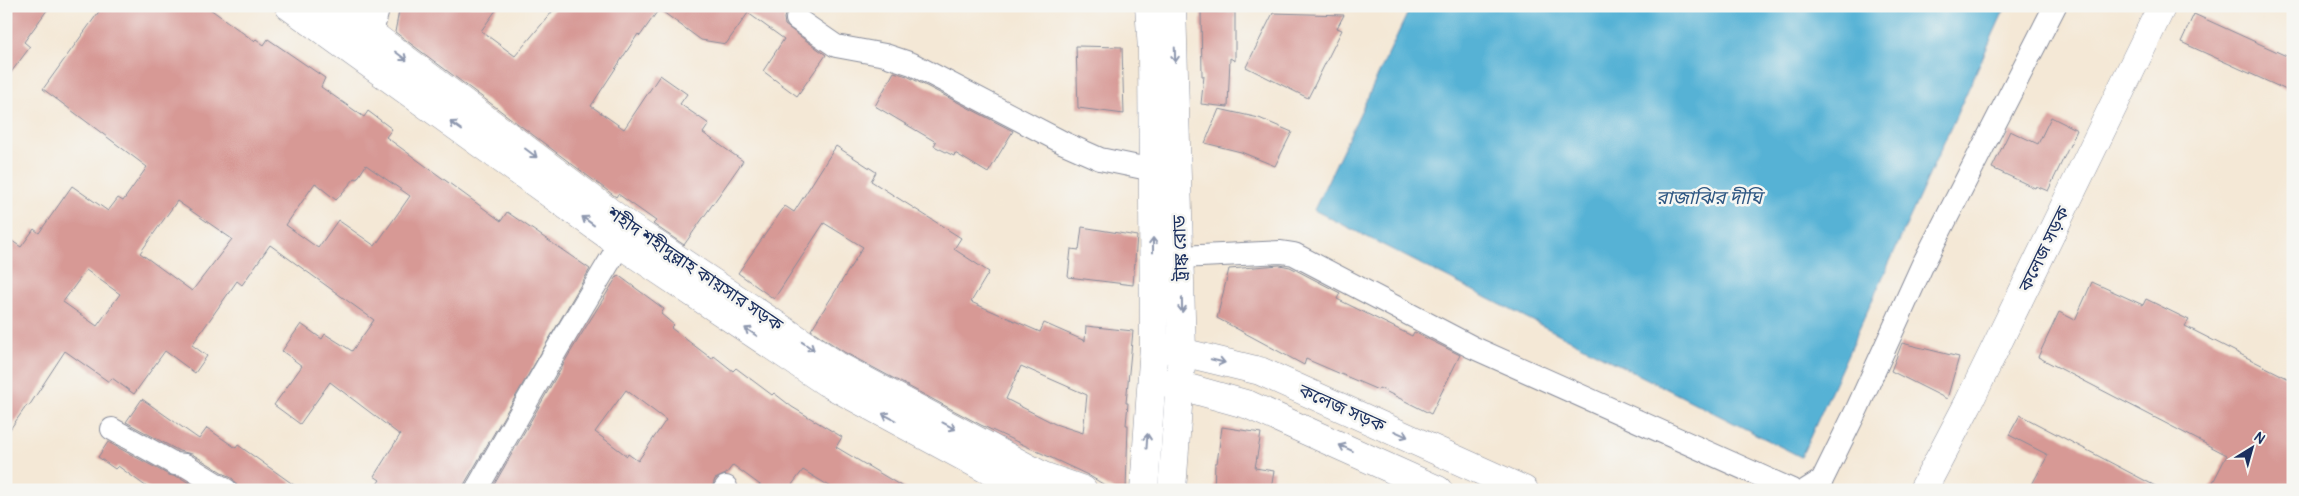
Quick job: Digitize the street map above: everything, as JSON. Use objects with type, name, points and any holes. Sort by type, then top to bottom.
[{"type":"main road","name":"শহীদ শহীদুল্লাহ কায়সার সড়ক","points":[[289,6],[620,244],[826,382],[1025,490]]},
{"type":"main road","name":"শহীদ শহীদুল্লাহ কায়সার সড়ক","points":[[334,6],[631,228],[836,365],[1043,476],[1083,490]]},
{"type":"main road","name":"ট্রাঙ্ক রোড","points":[[1144,490],[1154,346],[1152,50],[1149,6]]},
{"type":"main road","name":"ট্রাঙ্ক রোড","points":[[1172,6],[1182,351],[1181,386],[1172,490]]},
{"type":"main road","name":"কলেজ সড়ক","points":[[1923,490],[1968,404],[2162,6]]},
{"type":"main road","name":"কলেজ সড়ক","points":[[1154,346],[1182,351],[1260,371],[1524,490]]},
{"type":"main road","name":"কলেজ সড়ক","points":[[1152,381],[1181,386],[1249,405],[1438,490]]},
{"type":"street","points":[[365,60],[379,6]]},
{"type":"street","points":[[1806,490],[1822,480],[1922,266],[2055,6]]},
{"type":"street","points":[[797,19],[836,46],[885,55],[912,64],[1064,143],[1100,159],[1153,170]]},
{"type":"street","points":[[476,490],[620,244]]},
{"type":"street","points":[[1180,257],[1281,252],[1294,254],[1472,347],[1792,490]]},
{"type":"street","points":[[112,429],[175,464],[185,465],[226,490]]},
{"type":"water","name":"রাজাঝির দীঘি","points":[[1411,6],[2006,6],[1801,457],[1314,210]]},
{"type":"building","points":[[6,6],[50,6],[24,42],[30,47],[6,79]]},
{"type":"building","points":[[103,6],[206,6],[254,41],[256,39],[264,45],[268,39],[325,78],[321,87],[364,117],[368,111],[392,129],[386,137],[501,221],[507,212],[590,269],[465,483],[463,490],[373,490],[380,480],[374,476],[400,435],[330,382],[300,424],[274,405],[302,366],[282,351],[301,324],[322,339],[325,334],[352,351],[374,320],[270,245],[242,285],[237,281],[192,345],[207,356],[195,373],[165,351],[134,394],[112,378],[109,382],[65,351],[29,406],[27,405],[6,435],[6,237],[21,247],[34,229],[39,233],[72,186],[108,211],[118,198],[123,201],[147,167],[43,89]],"holes":[[[366,165],[410,196],[375,246],[338,220],[318,248],[286,225],[315,183],[336,200],[355,178],[357,179]],[[177,201],[232,239],[192,291],[140,253]],[[86,270],[120,294],[97,326],[63,302]]]},
{"type":"building","points":[[400,6],[499,6],[481,31],[515,56],[557,6],[796,6],[786,12],[784,18],[785,25],[826,55],[797,96],[763,71],[784,39],[748,13],[726,44],[701,40],[659,9],[640,36],[638,34],[591,106],[624,129],[660,75],[687,94],[680,104],[709,124],[703,133],[743,161],[684,245],[653,224],[656,221],[618,194],[616,197],[395,32]]},
{"type":"building","points":[[1201,12],[1235,12],[1235,61],[1230,58],[1228,107],[1201,104],[1204,76],[1202,76]]},
{"type":"building","points":[[1273,13],[1344,15],[1337,28],[1342,30],[1308,98],[1246,67]]},
{"type":"building","points":[[2194,14],[2293,59],[2293,93],[2181,42]]},
{"type":"building","points":[[1076,46],[1122,47],[1124,114],[1078,108]]},
{"type":"building","points":[[894,72],[907,76],[1013,131],[988,173],[955,153],[954,156],[934,146],[936,142],[875,106]]},
{"type":"building","points":[[1219,109],[1259,118],[1292,132],[1275,166],[1241,152],[1205,143]]},
{"type":"building","points":[[2051,117],[2077,130],[2048,191],[2036,186],[2035,188],[1992,168],[2010,131],[2038,144]]},
{"type":"building","points":[[836,146],[876,172],[871,181],[961,238],[954,249],[989,272],[971,302],[1040,332],[1044,323],[1085,341],[1086,326],[1133,331],[1126,403],[1128,403],[1126,425],[1128,425],[1126,490],[1113,490],[1088,475],[981,425],[844,352],[811,330],[863,247],[824,223],[774,299],[738,273],[785,206],[794,212]],"holes":[[[1021,366],[1087,395],[1083,433],[1055,424],[1006,399]]]},
{"type":"building","points":[[1082,227],[1137,236],[1133,285],[1068,277],[1071,249],[1079,250]]},
{"type":"building","points":[[1280,265],[1290,267],[1340,293],[1337,299],[1412,336],[1414,332],[1460,355],[1431,414],[1379,388],[1378,390],[1306,359],[1304,365],[1217,318],[1229,269]]},
{"type":"building","points":[[618,275],[664,309],[661,314],[674,325],[671,328],[712,359],[714,356],[733,371],[736,368],[772,395],[774,393],[792,407],[842,437],[836,447],[908,490],[836,490],[803,470],[788,490],[767,490],[733,465],[726,474],[715,479],[711,490],[491,490],[568,356]],"holes":[[[626,390],[666,420],[638,461],[628,454],[627,456],[595,432]]]},
{"type":"building","points":[[2092,282],[2143,305],[2146,299],[2189,320],[2185,326],[2293,381],[2293,490],[2209,490],[2227,455],[2038,357],[2059,312],[2075,320]]},
{"type":"building","points":[[1902,343],[1959,357],[1947,399],[1891,371]]},
{"type":"building","points":[[142,399],[199,439],[207,428],[236,448],[238,445],[301,490],[239,490],[233,479],[192,454],[179,451],[126,422]]},
{"type":"building","points":[[2020,415],[2163,490],[2029,490],[2048,455],[2009,435]]},
{"type":"building","points":[[1222,427],[1261,433],[1255,468],[1274,471],[1271,490],[1214,490],[1215,463],[1217,463]]},
{"type":"building","points":[[108,442],[169,475],[181,478],[200,490],[151,490],[118,466],[115,469],[98,457]]}]
